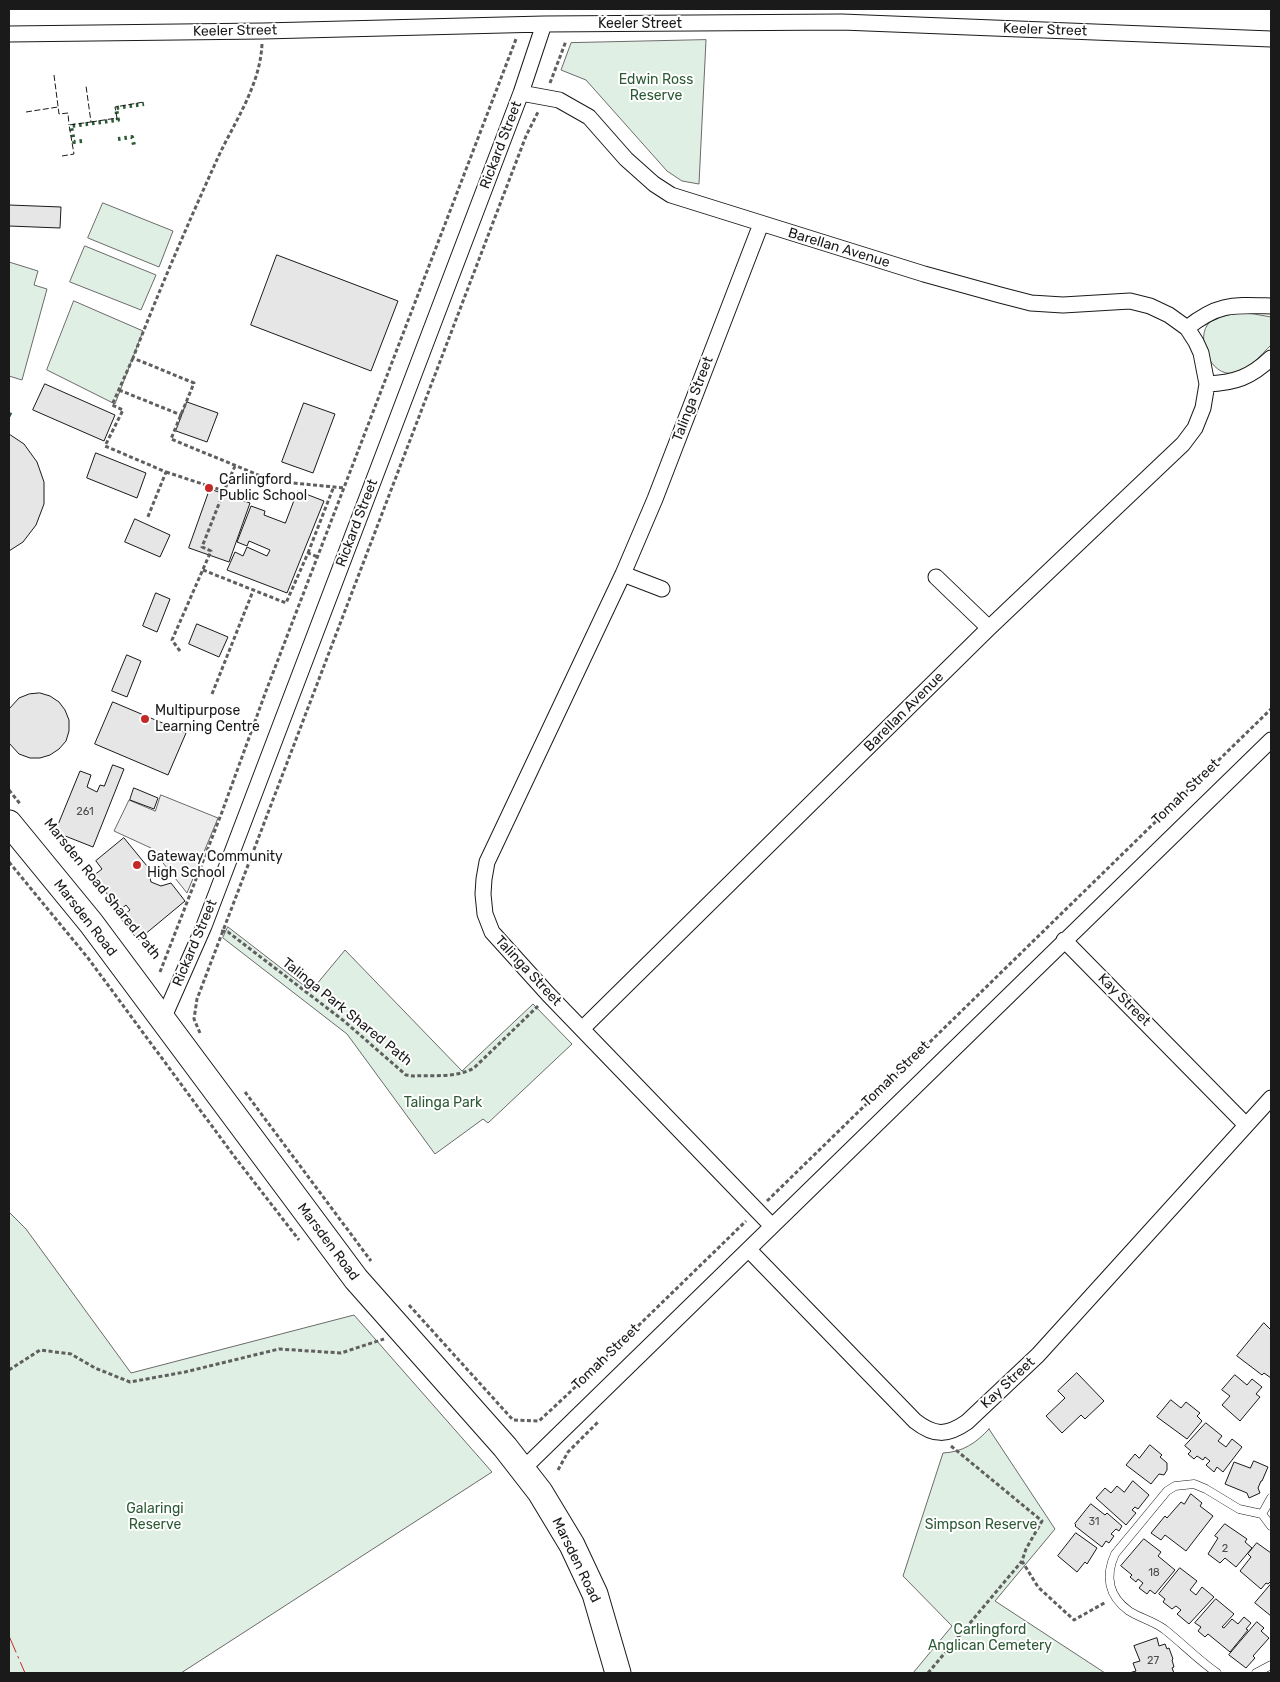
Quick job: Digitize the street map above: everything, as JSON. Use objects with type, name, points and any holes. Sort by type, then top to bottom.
[{"type":"highway","name":"Marsden Road","points":[[15,814],[86,917],[356,1279],[523,1469],[557,1519],[595,1594],[618,1673]]},
{"type":"street","name":"Keeler Street","points":[[9,34],[263,31],[843,16],[1271,39]]},
{"type":"street","name":"Rickard Street","points":[[163,1019],[204,926],[521,93],[544,24]]},
{"type":"street","name":"Barellan Avenue","points":[[521,93],[559,100],[590,117],[626,159],[654,184],[670,195],[924,274],[1031,302],[1063,306],[1130,301],[1150,306],[1170,315],[1187,328],[1201,353],[1207,384],[1203,408],[1195,428],[1183,444],[989,628],[582,1029]]},
{"type":"street","name":"Talinga Street","points":[[761,224],[655,499],[624,574],[498,838],[487,862],[484,879],[485,914],[492,932],[582,1029],[772,1226]]},
{"type":"street","points":[[1187,328],[1201,317],[1216,309],[1240,305],[1271,306]]},
{"type":"street","points":[[1207,384],[1225,383],[1243,378],[1260,369],[1271,358]]},
{"type":"street","points":[[624,574],[662,589]]},
{"type":"street","points":[[936,577],[989,628]]},
{"type":"street","name":"Tomah Street","points":[[523,1469],[1271,740]]},
{"type":"street","name":"Kay Street","points":[[1064,940],[1246,1124]]},
{"type":"street","name":"Kay Street","points":[[935,1433],[958,1428],[967,1422],[1038,1355],[1271,1098]]},
{"type":"street","points":[[748,1250],[915,1421],[935,1433]]},
{"type":"lane","points":[[1217,1673],[1162,1627],[1129,1611],[1116,1597],[1108,1578],[1110,1565],[1115,1554],[1167,1491],[1175,1486],[1194,1484],[1206,1489],[1239,1509],[1262,1514],[1271,1526]]},
{"type":"lane","points":[[1262,1514],[1271,1498]]},
{"type":"lane","points":[[1256,1673],[1271,1665]]},
{"type":"path","points":[[224,491],[166,472],[105,446],[123,410],[112,405],[200,195],[227,137],[251,93],[262,56],[263,31]]},
{"type":"path","name":"Rickard Street","points":[[160,972],[516,39]]},
{"type":"path","name":"Rickard Street","points":[[205,1040],[199,1032],[194,1019],[197,999],[522,145],[535,121],[566,41]]},
{"type":"path","points":[[133,358],[194,383],[171,440],[273,481],[345,488]]},
{"type":"path","points":[[119,390],[181,415]]},
{"type":"path","points":[[180,651],[172,640],[211,551],[202,547],[235,466]]},
{"type":"path","points":[[146,519],[166,472]]},
{"type":"path","points":[[203,570],[286,603],[334,486]]},
{"type":"path","points":[[308,553],[318,557]]},
{"type":"path","points":[[212,694],[254,591]]},
{"type":"path","name":"Tomah Street","points":[[409,1305],[513,1420],[539,1420],[568,1394],[1271,709]]},
{"type":"path","points":[[9,790],[15,814]]},
{"type":"path","name":"Marsden Road","points":[[9,862],[57,920]]},
{"type":"path","name":"Talinga Park Shared Path","points":[[217,930],[228,932],[344,1021],[406,1075],[459,1074],[467,1072],[474,1068],[539,1005]]},
{"type":"path","name":"Marsden Road Shared Path","points":[[155,972],[166,970]]},
{"type":"path","name":"Marsden Road","points":[[240,1085],[371,1262]]},
{"type":"path","points":[[9,1370],[40,1350],[71,1354],[94,1368],[130,1382],[185,1372],[279,1349],[341,1353],[403,1333]]},
{"type":"path","points":[[558,1470],[568,1452],[598,1422]]},
{"type":"path","points":[[928,1673],[1022,1561],[1026,1549],[1042,1521],[935,1433]]},
{"type":"path","points":[[1022,1561],[1038,1587],[1074,1620],[1116,1597]]},
{"type":"green space","name":"Edwin Ross Reserve","points":[[706,40],[699,184],[682,181],[667,171],[586,80],[561,70],[571,43]]},
{"type":"green space","points":[[103,203],[173,231],[159,267],[88,238]]},
{"type":"green space","points":[[85,246],[156,275],[141,310],[70,282]]},
{"type":"green space","points":[[9,262],[38,271],[34,285],[47,289],[22,380],[9,376]]},
{"type":"green space","points":[[74,301],[143,331],[115,404],[47,370]]},
{"type":"green space","points":[[1239,313],[1271,317],[1271,345],[1245,369],[1234,373],[1225,373],[1212,363],[1207,355],[1204,346],[1205,328],[1216,318]]},
{"type":"green space","name":"Talinga Park","points":[[228,927],[311,991],[345,950],[462,1071],[533,1004],[572,1044],[488,1123],[483,1119],[435,1154],[347,1034],[223,938]]},
{"type":"green space","name":"Galaringi Reserve","points":[[9,1212],[26,1229],[131,1373],[354,1315],[492,1472],[181,1673],[9,1673]]},
{"type":"green space","name":"Simpson Reserve","points":[[989,1429],[1055,1529],[995,1601],[1105,1673],[913,1673],[952,1626],[903,1576],[943,1453],[957,1451],[969,1446]]},
{"type":"shaded area","points":[[161,795],[218,818],[187,893],[151,848],[114,831],[129,800],[155,811]]},
{"type":"building","points":[[9,205],[61,207],[60,228],[9,226]]},
{"type":"building","points":[[277,255],[398,301],[371,371],[251,325]]},
{"type":"building","points":[[45,384],[115,415],[104,441],[33,410]]},
{"type":"building","points":[[187,402],[218,413],[207,442],[176,431]]},
{"type":"building","points":[[304,403],[335,414],[313,473],[282,462]]},
{"type":"building","points":[[9,434],[24,444],[37,462],[44,482],[44,504],[36,525],[23,542],[9,551]]},
{"type":"building","points":[[96,453],[146,473],[137,498],[87,478]]},
{"type":"building","points":[[210,489],[250,503],[229,562],[189,548]]},
{"type":"building","points":[[298,491],[324,501],[287,593],[227,570],[235,552],[243,556],[247,547],[267,556],[270,550],[249,541],[247,546],[237,542],[251,506],[265,511],[264,515],[285,523]]},
{"type":"building","points":[[135,519],[170,535],[160,557],[125,542]]},
{"type":"building","points":[[156,593],[170,599],[157,632],[143,626]]},
{"type":"building","points":[[197,624],[228,637],[219,657],[189,644]]},
{"type":"building","points":[[127,655],[141,661],[127,697],[112,691]]},
{"type":"building","points":[[40,693],[50,696],[59,702],[69,720],[69,731],[66,741],[59,749],[50,755],[30,758],[19,754],[9,743],[9,709],[19,698],[29,694]]},
{"type":"building","points":[[113,702],[186,733],[168,775],[95,744]]},
{"type":"building","points":[[113,765],[124,769],[93,847],[55,832],[80,771],[91,775],[87,787],[97,792],[100,785],[104,786]]},
{"type":"building","points":[[134,788],[158,798],[154,809],[130,800]]},
{"type":"building","points":[[124,838],[147,866],[151,882],[161,886],[171,883],[185,901],[138,940],[120,918],[130,910],[126,905],[120,910],[93,876],[102,869],[96,861]]},
{"type":"building","points":[[1264,1323],[1271,1330],[1271,1378],[1264,1373],[1262,1375],[1237,1356]]},
{"type":"building","points":[[1077,1373],[1104,1401],[1085,1419],[1081,1415],[1062,1433],[1046,1416],[1065,1398],[1058,1391]]},
{"type":"building","points":[[1235,1375],[1247,1385],[1252,1379],[1262,1387],[1256,1394],[1260,1397],[1240,1421],[1222,1405],[1230,1396],[1222,1390]]},
{"type":"building","points":[[1171,1400],[1181,1408],[1186,1402],[1200,1413],[1197,1416],[1202,1421],[1187,1439],[1157,1417]]},
{"type":"building","points":[[1206,1423],[1222,1436],[1218,1441],[1226,1447],[1232,1439],[1242,1447],[1223,1472],[1217,1467],[1214,1472],[1206,1465],[1210,1461],[1205,1457],[1203,1460],[1197,1456],[1194,1459],[1188,1454],[1191,1451],[1185,1446]]},
{"type":"building","points":[[1150,1445],[1162,1455],[1160,1457],[1167,1463],[1167,1470],[1164,1475],[1159,1474],[1151,1484],[1126,1465],[1135,1454],[1139,1458]]},
{"type":"building","points":[[1254,1461],[1268,1467],[1258,1488],[1260,1493],[1249,1498],[1247,1493],[1225,1484],[1234,1462],[1250,1468]]},
{"type":"building","points":[[1133,1481],[1149,1495],[1138,1509],[1135,1507],[1132,1510],[1136,1513],[1126,1525],[1096,1498],[1105,1488],[1111,1493],[1117,1486],[1124,1492]]},
{"type":"building","points":[[1191,1494],[1202,1503],[1200,1506],[1213,1516],[1186,1551],[1165,1535],[1161,1540],[1151,1533],[1165,1516],[1167,1518],[1181,1502],[1184,1504]]},
{"type":"building","points":[[1091,1504],[1105,1515],[1107,1513],[1122,1526],[1119,1531],[1116,1529],[1111,1534],[1114,1536],[1109,1543],[1106,1541],[1102,1547],[1075,1526]]},
{"type":"building","points":[[1225,1524],[1247,1539],[1245,1542],[1252,1548],[1236,1567],[1225,1558],[1220,1563],[1208,1554],[1218,1538],[1215,1536]]},
{"type":"building","points":[[1076,1533],[1097,1548],[1087,1564],[1085,1562],[1077,1572],[1058,1556]]},
{"type":"building","points":[[1144,1539],[1161,1552],[1158,1556],[1175,1570],[1155,1594],[1150,1590],[1147,1594],[1139,1588],[1143,1583],[1138,1579],[1136,1582],[1130,1577],[1132,1575],[1121,1566]]},
{"type":"building","points":[[1257,1543],[1271,1553],[1271,1581],[1268,1584],[1266,1583],[1261,1589],[1240,1571],[1251,1557],[1248,1554]]},
{"type":"building","points":[[1180,1568],[1197,1581],[1190,1590],[1196,1595],[1202,1587],[1214,1597],[1189,1624],[1177,1614],[1181,1610],[1176,1606],[1172,1609],[1163,1602],[1165,1599],[1159,1594]]},
{"type":"building","points":[[1271,1584],[1271,1616],[1255,1603]]},
{"type":"building","points":[[1216,1599],[1234,1614],[1222,1627],[1224,1628],[1232,1619],[1238,1624],[1244,1617],[1251,1623],[1246,1629],[1248,1630],[1230,1652],[1208,1634],[1205,1637],[1198,1631],[1201,1627],[1195,1623]]},
{"type":"building","points":[[1257,1622],[1264,1628],[1261,1631],[1269,1638],[1253,1656],[1255,1658],[1246,1668],[1229,1655]]},
{"type":"building","points":[[1157,1638],[1159,1646],[1165,1644],[1167,1649],[1169,1648],[1173,1659],[1174,1667],[1172,1668],[1174,1673],[1129,1673],[1136,1671],[1133,1663],[1140,1661],[1134,1646]]},
{"type":"hedge","points":[[82,141],[74,142],[71,126],[118,120],[116,108],[144,104]]},
{"type":"hedge","points":[[118,139],[132,137],[134,145]]},
{"type":"hedge","points":[[9,414],[13,416]]},
{"type":"fence","points":[[54,75],[59,114],[68,113],[69,125]]},
{"type":"fence","points":[[62,156],[74,154],[69,125],[91,122],[86,86]]},
{"type":"fence","points":[[91,122],[117,118],[115,107],[144,102]]},
{"type":"fence","points":[[26,112],[58,107]]},
{"type":"power","points":[[9,1636],[25,1673]]},
{"type":"place","name":"Carlingford Public School","points":[[209,488]]},
{"type":"place","name":"Multipurpose Learning Centre","points":[[145,719]]},
{"type":"place","name":"Gateway Community High School","points":[[137,865]]},
{"type":"park label","name":"Carlingford Anglican Cemetery","points":[[990,1638]]}]
